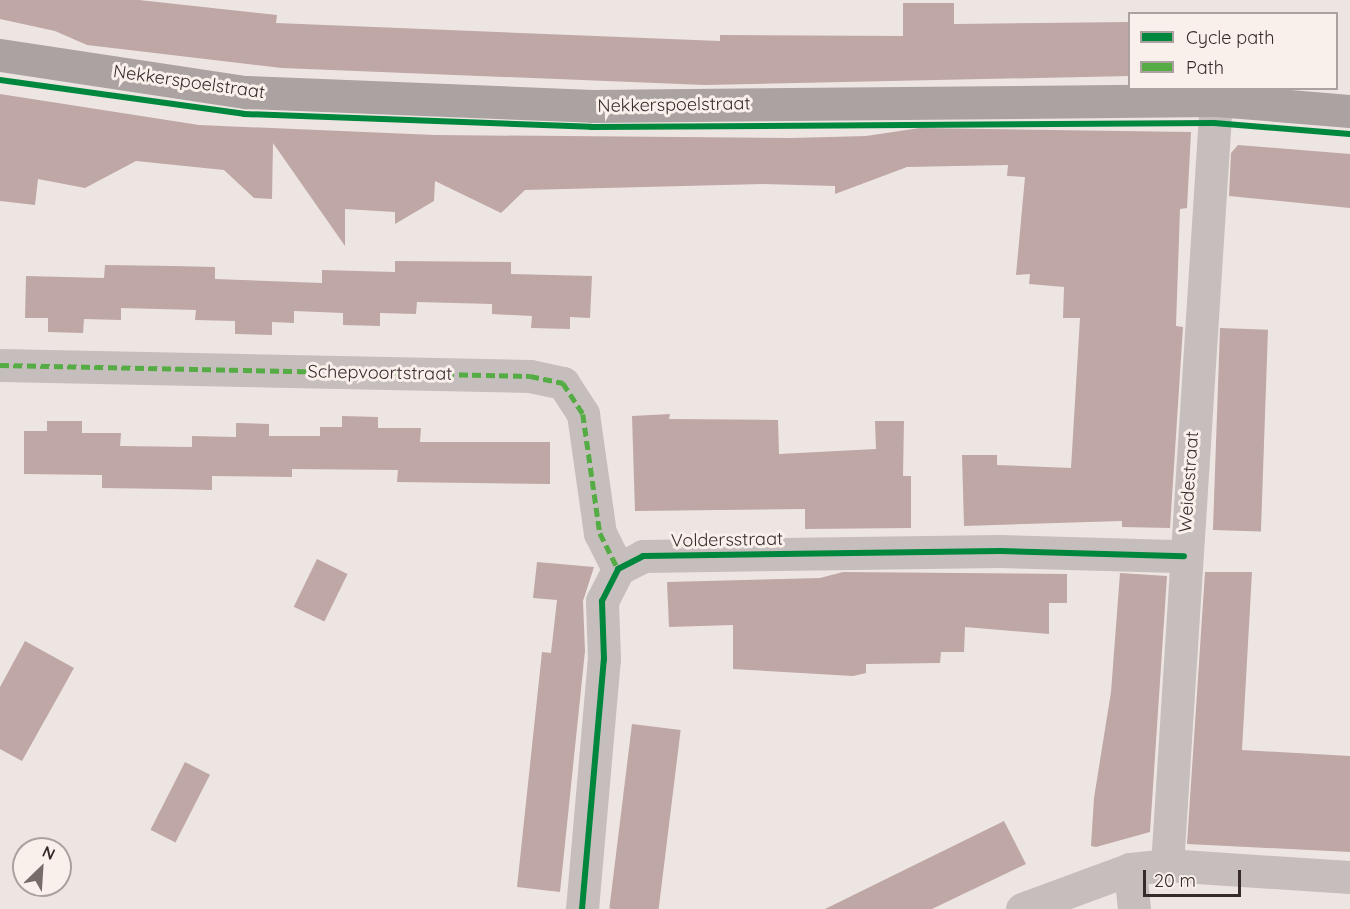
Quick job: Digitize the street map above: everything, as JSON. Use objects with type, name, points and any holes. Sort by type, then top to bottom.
[{"type":"main road","name":"Nekkerspoelstraat","points":[[0,55],[246,92],[592,106],[1216,100],[1350,111]]},
{"type":"street","name":"Weidestraat","points":[[1167,865],[1184,556],[1216,100]]},
{"type":"street","name":"Schepvoortstraat","points":[[0,365],[530,376],[562,383],[584,414],[600,533],[618,569]]},
{"type":"street","name":"Voldersstraat","points":[[618,569],[655,556],[1012,551],[1184,556]]},
{"type":"street","points":[[582,909],[604,659],[602,601],[618,569]]},
{"type":"street","points":[[1022,909],[1131,869],[1167,865],[1350,877]]},
{"type":"street","points":[[1131,869],[1134,909]]},
{"type":"building","points":[[0,0],[139,0],[277,15],[276,23],[720,41],[720,35],[903,36],[903,3],[954,3],[954,24],[1128,22],[1128,76],[705,85],[282,68],[87,45],[55,31],[0,19]]},
{"type":"building","points":[[0,94],[199,125],[435,135],[791,138],[866,136],[920,128],[1191,132],[1187,208],[1180,209],[1176,326],[1183,327],[1170,528],[1122,527],[1122,521],[964,526],[962,455],[997,455],[997,465],[1071,468],[1080,318],[1063,318],[1064,287],[1029,284],[1030,274],[1016,275],[1025,177],[1007,176],[1008,165],[907,167],[835,194],[835,186],[763,184],[525,190],[501,213],[435,181],[434,201],[395,224],[395,212],[345,209],[345,246],[273,143],[272,199],[254,198],[224,170],[136,161],[85,188],[38,179],[35,205],[0,201]]},
{"type":"building","points":[[1238,145],[1350,154],[1350,208],[1229,196],[1231,153]]},
{"type":"building","points":[[395,261],[511,262],[511,274],[592,276],[590,318],[570,317],[570,329],[531,328],[532,316],[492,314],[492,304],[417,302],[416,314],[380,313],[380,326],[343,325],[343,313],[294,311],[294,323],[272,322],[272,335],[235,334],[235,321],[195,320],[196,310],[121,308],[121,320],[84,319],[83,333],[48,332],[48,318],[25,318],[26,276],[104,278],[105,265],[174,266],[215,267],[215,279],[322,283],[322,270],[395,272]]},
{"type":"building","points":[[1220,328],[1268,330],[1261,532],[1213,530]]},
{"type":"building","points":[[670,414],[669,419],[778,420],[779,454],[876,449],[875,421],[904,421],[903,476],[911,476],[911,528],[805,529],[805,509],[635,511],[632,416]]},
{"type":"building","points":[[342,416],[378,417],[378,428],[421,428],[420,442],[550,442],[550,484],[397,482],[398,470],[292,469],[292,477],[212,476],[212,490],[102,488],[102,475],[24,474],[24,431],[47,431],[47,421],[82,421],[82,433],[121,433],[120,446],[192,447],[192,436],[236,437],[236,423],[269,424],[269,436],[320,436],[320,427],[342,427]]},
{"type":"building","points":[[317,559],[348,574],[324,622],[294,607]]},
{"type":"building","points":[[537,562],[594,567],[583,601],[585,651],[560,892],[517,887],[542,652],[551,653],[557,600],[533,598]]},
{"type":"building","points":[[843,572],[1067,574],[1067,603],[1049,603],[1049,634],[965,627],[964,652],[941,652],[940,663],[866,664],[866,673],[853,676],[733,669],[733,625],[669,627],[667,582],[820,578]]},
{"type":"building","points":[[1205,572],[1252,572],[1242,750],[1350,756],[1350,852],[1187,844]]},
{"type":"building","points":[[1120,573],[1167,576],[1150,832],[1096,847],[1091,846],[1094,798],[1111,692]]},
{"type":"building","points":[[25,641],[74,668],[22,761],[0,749],[0,687]]},
{"type":"building","points":[[632,724],[681,730],[659,909],[609,909]]},
{"type":"building","points":[[185,762],[210,775],[175,842],[150,830]]},
{"type":"building","points":[[1004,821],[1026,864],[932,909],[825,909]]},
{"type":"marked path","points":[[0,365],[530,376],[563,383],[583,414],[600,533],[618,569]]},
{"type":"cycle path","points":[[0,80],[244,114],[591,127],[1214,123],[1350,134]]},
{"type":"cycle path","points":[[582,909],[604,659],[602,601],[618,569],[643,556],[1000,551],[1184,556]]}]
